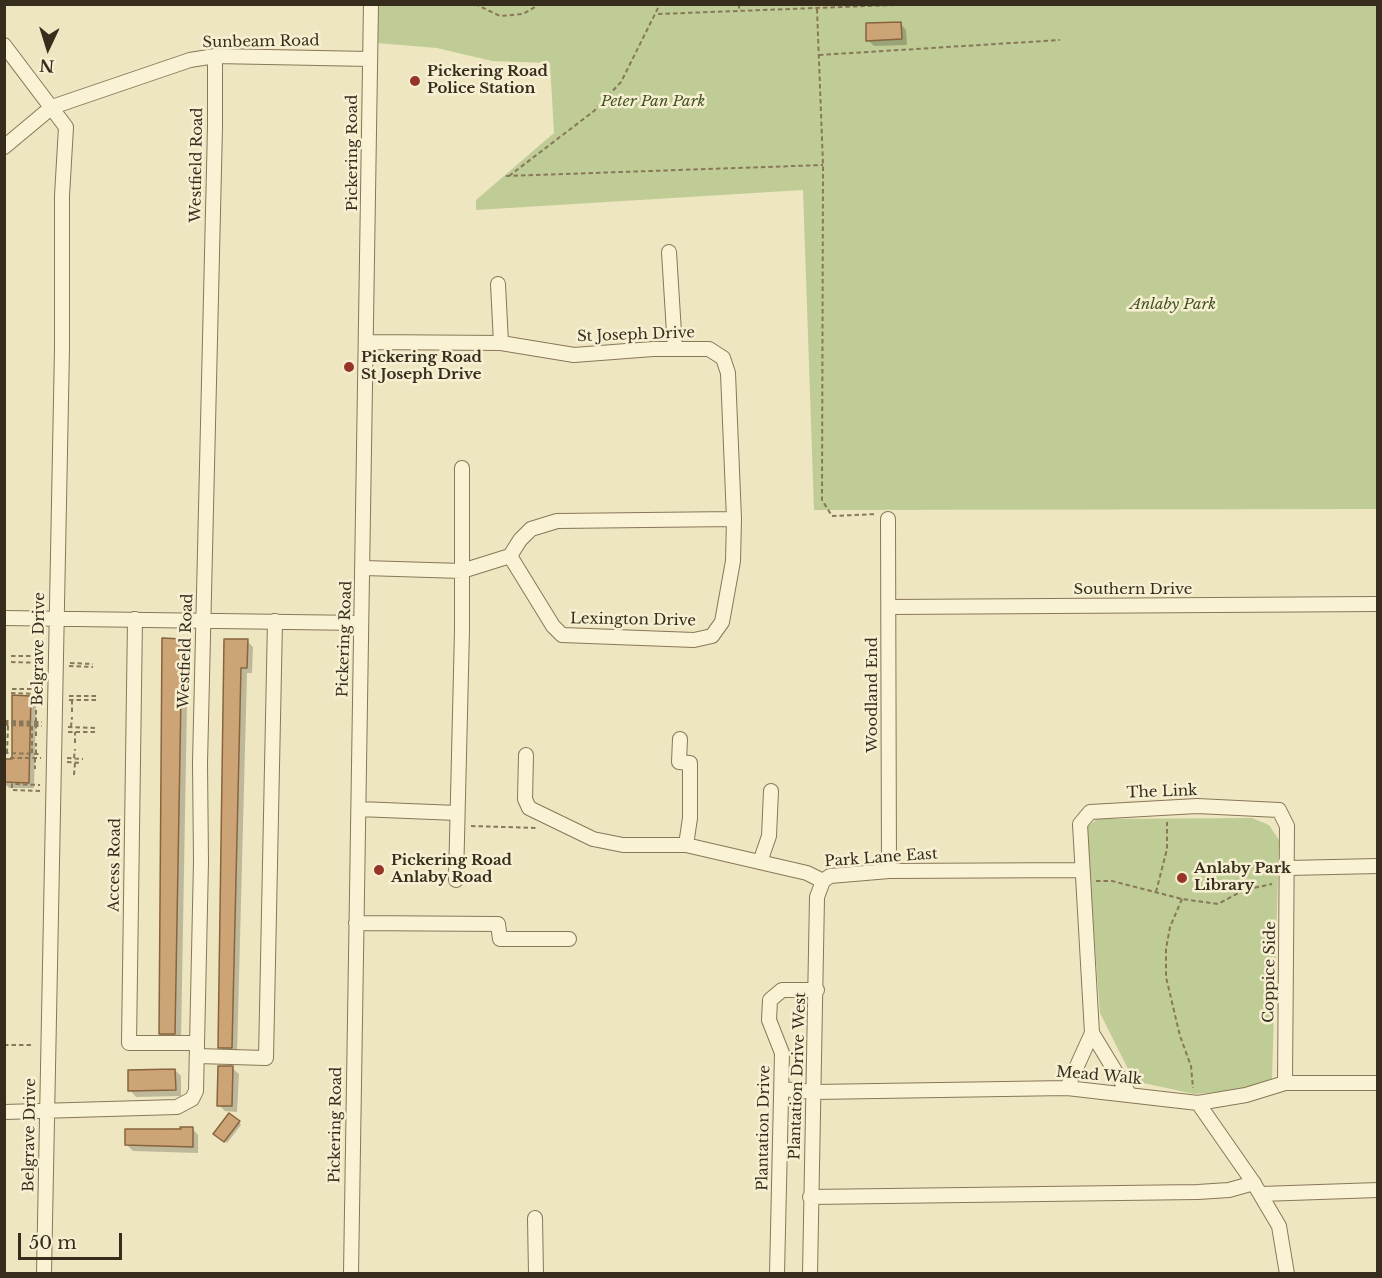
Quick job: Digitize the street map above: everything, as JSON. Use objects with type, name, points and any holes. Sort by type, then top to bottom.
[{"type":"street","name":"Pickering Road","points":[[351,1274],[360,623],[364,568],[371,4]]},
{"type":"street","name":"Belgrave Drive","points":[[4,45],[66,127],[62,196],[62,348],[44,1274]]},
{"type":"street","name":"Sunbeam Road","points":[[52,107],[190,60],[214,56],[370,59]]},
{"type":"street","name":"Westfield Road","points":[[47,1112],[177,1107],[192,1099],[196,1092],[214,56]]},
{"type":"street","points":[[4,147],[52,107]]},
{"type":"street","points":[[669,252],[675,349]]},
{"type":"street","points":[[498,284],[501,343]]},
{"type":"street","name":"St Joseph Drive","points":[[367,342],[501,343],[574,355],[675,349],[709,350],[723,358],[728,373],[732,467]]},
{"type":"street","name":"Lexington Drive","points":[[510,556],[553,626],[562,635],[694,640],[712,636],[722,622],[733,561],[732,467]]},
{"type":"street","points":[[456,880],[462,468]]},
{"type":"street","points":[[364,568],[462,571],[510,556],[520,540],[531,529],[557,520],[734,519]]},
{"type":"street","name":"Woodland End","points":[[888,519],[889,871]]},
{"type":"street","name":"Southern Drive","points":[[890,607],[1377,604]]},
{"type":"street","points":[[4,618],[360,623]]},
{"type":"street","name":"Access Road","points":[[135,620],[129,1043],[197,1050]]},
{"type":"street","points":[[197,1050],[266,1058],[275,621]]},
{"type":"street","points":[[680,739],[680,762],[690,763],[690,818],[686,845]]},
{"type":"street","name":"Park Lane East","points":[[526,755],[525,800],[529,808],[593,839],[623,844],[686,845],[807,873],[823,881],[830,876],[889,871],[1082,870]]},
{"type":"street","points":[[760,862],[769,836],[771,791]]},
{"type":"street","name":"The Link","points":[[1082,870],[1080,824],[1090,812],[1197,806],[1254,807],[1279,810],[1287,826]]},
{"type":"street","points":[[359,809],[457,813]]},
{"type":"street","name":"Coppice Side","points":[[1285,1083],[1287,826]]},
{"type":"street","points":[[1288,868],[1377,866]]},
{"type":"street","points":[[1082,870],[1092,1033],[1129,1094]]},
{"type":"street","name":"Plantation Drive West","points":[[810,1274],[817,897],[823,881]]},
{"type":"street","points":[[356,923],[498,924],[500,939],[569,939]]},
{"type":"street","name":"Plantation Drive","points":[[777,1274],[782,1053],[769,1020],[770,1000],[782,990],[817,990]]},
{"type":"street","points":[[1067,1088],[1092,1033]]},
{"type":"street","name":"Mead Walk","points":[[782,1089],[814,1092],[1067,1088],[1196,1099],[1246,1095],[1285,1083],[1377,1083]]},
{"type":"street","points":[[1196,1099],[1280,1226],[1287,1274]]},
{"type":"street","points":[[4,1112],[47,1112]]},
{"type":"street","points":[[810,1197],[1198,1192],[1257,1189],[1377,1190]]},
{"type":"street","points":[[535,1218],[536,1274]]},
{"type":"path","points":[[475,4],[500,16],[523,14],[540,4]]},
{"type":"path","points":[[660,4],[658,14],[621,82],[594,111],[507,176],[822,165]]},
{"type":"path","points":[[739,4],[739,11]]},
{"type":"path","points":[[658,14],[920,4]]},
{"type":"path","points":[[817,9],[822,165],[822,500],[832,516],[888,514],[888,519]]},
{"type":"path","points":[[819,55],[1060,40]]},
{"type":"path","points":[[12,656],[49,656]]},
{"type":"path","points":[[11,662],[49,663]]},
{"type":"path","points":[[67,665],[93,665]]},
{"type":"path","points":[[12,689],[48,690]]},
{"type":"path","points":[[12,693],[48,694]]},
{"type":"path","points":[[34,754],[37,694]]},
{"type":"path","points":[[66,696],[98,696]]},
{"type":"path","points":[[66,700],[98,700]]},
{"type":"path","points":[[72,700],[72,712]]},
{"type":"path","points":[[71,727],[72,717]]},
{"type":"path","points":[[5,723],[47,725]]},
{"type":"path","points":[[5,723],[47,725]]},
{"type":"path","points":[[5,723],[6,753],[46,754]]},
{"type":"path","points":[[35,724],[47,725]]},
{"type":"path","points":[[35,724],[36,736]]},
{"type":"path","points":[[65,727],[97,730],[65,732]]},
{"type":"path","points":[[75,732],[75,743]]},
{"type":"path","points":[[34,754],[36,743]]},
{"type":"path","points":[[74,775],[75,749]]},
{"type":"path","points":[[10,758],[46,759]]},
{"type":"path","points":[[35,758],[35,769]]},
{"type":"path","points":[[64,758],[74,761]]},
{"type":"path","points":[[64,762],[83,761]]},
{"type":"path","points":[[46,786],[12,784],[12,790],[46,791]]},
{"type":"path","points":[[457,813],[464,814],[464,826],[544,828],[558,824]]},
{"type":"path","points":[[1156,892],[1167,849],[1167,819]]},
{"type":"path","points":[[1089,886],[1096,881],[1112,881],[1182,899],[1218,904],[1232,899],[1244,890],[1278,883]]},
{"type":"path","points":[[1182,899],[1170,927],[1166,949],[1166,977],[1180,1036],[1191,1066],[1196,1099]]},
{"type":"path","points":[[4,1045],[40,1046]]},
{"type":"green space","name":"Anlaby Park","points":[[377,4],[1377,5],[1377,509],[814,510],[803,190],[476,210],[476,200],[554,133],[550,63],[492,61],[437,48],[377,43]]},
{"type":"green space","points":[[1252,818],[1269,825],[1279,840],[1272,1080],[1245,1090],[1194,1094],[1134,1081],[1100,1013],[1086,828],[1097,819]]},
{"type":"building","points":[[901,22],[902,39],[866,41],[866,23]]},
{"type":"building","points":[[162,638],[182,639],[175,1034],[159,1034]]},
{"type":"building","points":[[224,639],[248,639],[247,668],[241,668],[232,1048],[218,1048]]},
{"type":"building","points":[[12,695],[31,696],[29,783],[4,782],[4,759],[12,759]]},
{"type":"building","points":[[218,1066],[233,1066],[232,1106],[217,1106]]},
{"type":"building","points":[[175,1069],[176,1090],[128,1091],[128,1070]]},
{"type":"building","points":[[229,1113],[240,1121],[224,1142],[213,1134]]},
{"type":"building","points":[[180,1127],[193,1127],[193,1147],[125,1145],[125,1129],[181,1129]]},
{"type":"place","name":"Pickering Road Police Station","points":[[415,81]]},
{"type":"place","name":"Pickering Road St Joseph Drive","points":[[349,367]]},
{"type":"place","name":"Pickering Road Anlaby Road","points":[[379,870]]},
{"type":"place","name":"Anlaby Park Library","points":[[1182,878]]},
{"type":"park label","name":"Peter Pan Park","points":[[653,102]]}]
